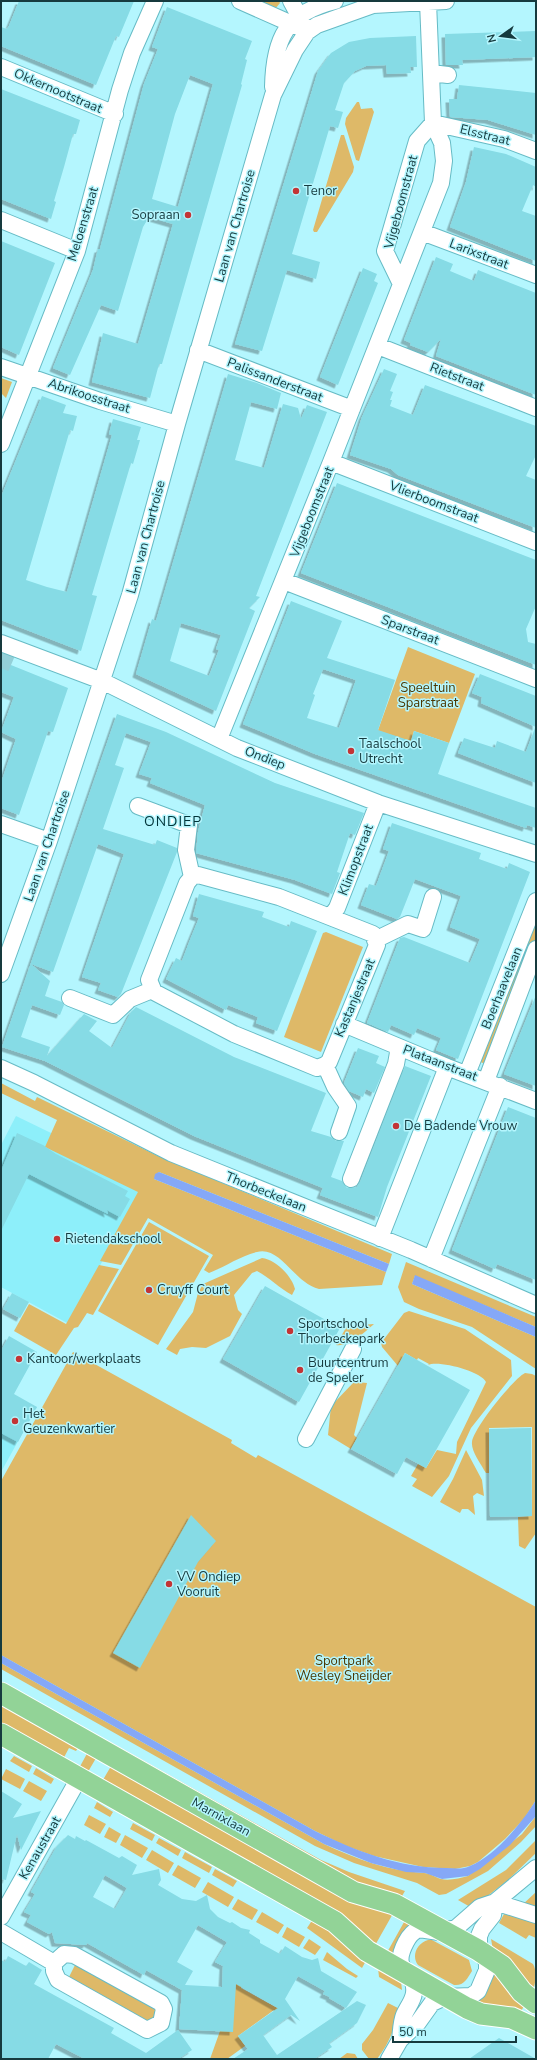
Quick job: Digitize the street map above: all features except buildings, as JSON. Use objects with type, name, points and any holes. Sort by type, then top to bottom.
[{"type":"main road","name":"Marnixlaan","points":[[1,1693],[353,1892],[394,1904],[485,1954],[505,1968],[522,1992],[536,2003]]},
{"type":"main road","points":[[1,1734],[335,1922],[367,1951],[474,2012],[512,2018],[536,2029]]},
{"type":"street","name":"Meloenstraat","points":[[1,444],[77,251],[115,114],[120,90],[132,53],[155,1]]},
{"type":"street","points":[[240,1],[295,20],[307,32],[316,25],[368,3],[446,1]]},
{"type":"street","points":[[291,1],[295,20]]},
{"type":"street","points":[[295,20],[312,8],[335,1]]},
{"type":"street","name":"Vijgeboomstraat","points":[[219,739],[332,462],[442,183],[444,161],[442,143],[432,123],[426,79],[428,2]]},
{"type":"street","name":"Laan van Chartroise","points":[[273,95],[273,73],[279,42],[295,20]]},
{"type":"street","name":"Laan van Chartroise","points":[[1,974],[49,841],[130,595],[198,350],[273,95],[295,50],[307,32]]},
{"type":"street","name":"Okkernootstraat","points":[[1,67],[115,114]]},
{"type":"street","points":[[426,79],[448,75]]},
{"type":"street","name":"Vijgeboomstraat","points":[[401,284],[385,251],[417,141],[432,123]]},
{"type":"street","name":"Elsstraat","points":[[432,123],[504,139],[536,151]]},
{"type":"street","points":[[1,220],[77,251]]},
{"type":"street","name":"Larixstraat","points":[[422,232],[536,275]]},
{"type":"street","name":"Rietstraat","points":[[378,346],[536,408]]},
{"type":"street","name":"Palissanderstraat","points":[[198,350],[352,409]]},
{"type":"street","name":"Abrikoosstraat","points":[[1,366],[100,401],[177,424]]},
{"type":"street","name":"Vlierboomstraat","points":[[332,462],[536,542]]},
{"type":"street","name":"Sparstraat","points":[[284,580],[536,679]]},
{"type":"street","name":"Ondiep","points":[[1,643],[102,681],[237,748],[378,803],[536,854]]},
{"type":"street","name":"Klimopstraat","points":[[331,916],[337,908],[378,803]]},
{"type":"street","points":[[138,806],[188,825],[186,850],[192,877]]},
{"type":"street","points":[[1,824],[49,841]]},
{"type":"street","points":[[339,1132],[348,1106],[335,1087],[325,1065],[317,1068],[234,1034],[154,992],[149,980],[187,884],[192,877],[198,875],[279,897],[331,916],[373,934],[375,940],[408,924],[422,929],[432,897]]},
{"type":"street","name":"Boerhaavelaan","points":[[467,1074],[536,901]]},
{"type":"street","name":"Kastanjestraat","points":[[325,1065],[328,1062],[377,945],[375,940]]},
{"type":"street","name":"Boerhaavelaan","points":[[431,1259],[493,1084],[536,950]]},
{"type":"street","points":[[70,998],[113,1015],[130,999],[152,990]]},
{"type":"street","name":"Plataanstraat","points":[[344,1024],[447,1067],[536,1100]]},
{"type":"street","points":[[351,1180],[396,1064],[399,1047]]},
{"type":"street","points":[[380,1238],[447,1067]]},
{"type":"street","name":"Thorbeckelaan","points":[[1,1068],[34,1083],[171,1153],[431,1259],[536,1305]]},
{"type":"street","points":[[306,1439],[353,1349]]},
{"type":"street","name":"Kenaustraat","points":[[1,1917],[79,1778]]},
{"type":"street","points":[[445,1932],[459,1926],[480,1907],[495,1902],[536,1868]]},
{"type":"street","points":[[495,1902],[536,1915]]},
{"type":"street","points":[[389,2059],[400,2040],[417,2024],[432,2003],[439,1999],[450,1997],[466,1997],[478,1991],[487,1970],[485,1954],[479,1944],[479,1936],[482,1928],[493,1915],[495,1902]]},
{"type":"street","name":"Marnixlaan","points":[[400,2040],[403,2017],[414,1993],[412,1981],[402,1967],[400,1958],[401,1952],[409,1936],[416,1930],[422,1929],[445,1932]]},
{"type":"street","points":[[1,1932],[54,1963]]},
{"type":"street","points":[[64,1954],[74,1955],[161,2003],[164,2009],[161,2023],[147,2030],[58,1980],[54,1971],[54,1963],[64,1954]]},
{"type":"shaded area","name":"Rietendakschool","points":[[16,1116],[146,1179],[69,1324],[1,1287],[1,1145]]},
{"type":"shaded area","points":[[159,1172],[389,1264],[386,1272],[154,1179],[155,1174]]},
{"type":"shaded area","points":[[415,1275],[536,1327],[536,1337],[412,1284]]},
{"type":"shaded area","name":"Het Geuzenkwartier","points":[[1,1389],[30,1405],[37,1407],[1,1472]]},
{"type":"shaded area","points":[[1,1655],[315,1831],[378,1857],[411,1865],[464,1868],[489,1855],[498,1847],[516,1828],[536,1800],[536,1816],[510,1845],[480,1869],[468,1876],[442,1879],[425,1873],[406,1872],[371,1863],[324,1844],[1,1663]]},
{"type":"green space","points":[[252,1],[279,1],[280,3],[275,9]]},
{"type":"green space","points":[[357,102],[359,102],[361,109],[372,108],[374,112],[359,161],[356,160],[345,124],[346,118]]},
{"type":"green space","points":[[341,135],[344,135],[354,167],[353,172],[317,232],[314,232],[313,230]]},
{"type":"green space","points":[[1,378],[12,382],[6,398],[1,393]]},
{"type":"green space","name":"Speeltuin Sparstraat","points":[[408,647],[475,674],[449,743],[414,731],[411,741],[377,733]]},
{"type":"green space","points":[[536,911],[536,939],[486,1064],[477,1061]]},
{"type":"green space","points":[[326,932],[363,947],[321,1052],[284,1037],[323,933]]},
{"type":"green space","points":[[1,1083],[35,1101],[37,1097],[158,1156],[392,1254],[389,1264],[159,1172],[154,1179],[386,1272],[382,1285],[319,1289],[302,1280],[281,1259],[266,1252],[251,1254],[209,1273],[204,1270],[213,1255],[148,1218],[121,1265],[100,1261],[138,1192],[45,1147],[57,1120],[1,1093]]},
{"type":"green space","name":"Cruyff Court","points":[[149,1222],[209,1256],[158,1345],[98,1311]]},
{"type":"green space","points":[[262,1258],[272,1261],[287,1274],[295,1289],[292,1295],[257,1271],[252,1273],[234,1295],[238,1310],[242,1314],[230,1336],[206,1348],[192,1347],[180,1349],[177,1355],[166,1349],[193,1312],[198,1293],[203,1284]]},
{"type":"green space","points":[[406,1262],[536,1317],[536,1327],[415,1276],[412,1284],[536,1337],[536,1369],[472,1327],[419,1309],[404,1302],[398,1287]]},
{"type":"green space","points":[[99,1265],[119,1269],[93,1315],[87,1313],[78,1327],[74,1328],[56,1355],[14,1331],[29,1304],[66,1324]]},
{"type":"green space","points":[[409,1311],[465,1329],[511,1360],[512,1376],[471,1428],[449,1476],[432,1497],[412,1486],[417,1479],[411,1476],[418,1464],[426,1468],[437,1450],[456,1454],[457,1442],[486,1382],[468,1370],[441,1364],[428,1365],[429,1364],[418,1358],[417,1360],[405,1353],[398,1366],[382,1347],[381,1343],[404,1313]]},
{"type":"green space","points":[[374,1324],[361,1335],[346,1344],[336,1345],[347,1326]]},
{"type":"green space","name":"Sportpark Wesley Sneijder","points":[[73,1352],[232,1440],[231,1443],[256,1458],[258,1455],[536,1607],[536,1800],[524,1819],[505,1839],[478,1862],[470,1866],[455,1869],[423,1867],[374,1856],[346,1846],[315,1831],[1,1655],[1,1481]]},
{"type":"green space","points":[[525,1373],[536,1376],[536,1533],[525,1549],[519,1546],[518,1517],[532,1516],[532,1427],[489,1428],[489,1473],[486,1473],[476,1456],[472,1442],[479,1427],[494,1405],[512,1384]]},
{"type":"green space","points":[[353,1383],[367,1383],[354,1435],[357,1438],[351,1449],[328,1435],[331,1406]]},
{"type":"green space","points":[[466,1450],[482,1480],[484,1496],[477,1493],[473,1496],[475,1515],[468,1509],[462,1509],[460,1513],[440,1502],[453,1479]]},
{"type":"green space","points":[[1,1663],[324,1844],[348,1855],[385,1867],[426,1873],[444,1880],[462,1878],[468,1876],[522,1834],[536,1816],[536,1826],[521,1842],[488,1871],[446,1894],[439,1895],[417,1883],[354,1863],[315,1846],[1,1669]]},
{"type":"green space","points":[[1,1698],[81,1743],[76,1751],[69,1748],[61,1763],[1,1729]]},
{"type":"green space","points":[[110,1742],[321,1860],[349,1872],[405,1891],[399,1901],[372,1893],[107,1747]]},
{"type":"green space","points":[[90,1748],[99,1753],[85,1777],[77,1772]]},
{"type":"green space","points":[[14,1756],[32,1766],[29,1772],[10,1761]]},
{"type":"green space","points":[[114,1761],[395,1910],[373,1949],[100,1785]]},
{"type":"green space","points":[[36,1768],[54,1779],[51,1784],[33,1774]]},
{"type":"green space","points":[[6,1769],[25,1779],[20,1789],[1,1779]]},
{"type":"green space","points":[[29,1781],[47,1791],[41,1801],[23,1791]]},
{"type":"green space","points":[[97,1802],[113,1812],[110,1817],[94,1808]]},
{"type":"green space","points":[[89,1815],[106,1824],[100,1834],[84,1825]]},
{"type":"green space","points":[[133,1823],[155,1835],[152,1841],[130,1829]]},
{"type":"green space","points":[[109,1827],[121,1834],[116,1843],[104,1837]]},
{"type":"green space","points":[[125,1835],[148,1848],[142,1858],[120,1845]]},
{"type":"green space","points":[[159,1838],[181,1850],[178,1856],[156,1843]]},
{"type":"green space","points":[[536,1840],[536,1853],[508,1880],[472,1908],[458,1900],[506,1870]]},
{"type":"green space","points":[[152,1850],[174,1863],[168,1873],[146,1860]]},
{"type":"green space","points":[[185,1852],[212,1867],[209,1873],[182,1858]]},
{"type":"green space","points":[[178,1865],[201,1878],[195,1888],[172,1875]]},
{"type":"green space","points":[[215,1869],[237,1881],[233,1887],[212,1875]]},
{"type":"green space","points":[[208,1882],[234,1897],[228,1907],[202,1892]]},
{"type":"green space","points":[[536,1892],[536,1911],[521,1906]]},
{"type":"green space","points":[[238,1899],[258,1910],[252,1920],[232,1909]]},
{"type":"green space","points":[[262,1912],[284,1925],[278,1934],[256,1922]]},
{"type":"green space","points":[[504,1914],[536,1921],[536,1938],[529,1935],[526,1939],[499,1923]]},
{"type":"green space","points":[[408,1915],[410,1924],[389,1958],[385,1956]]},
{"type":"green space","points":[[315,1916],[368,1957],[362,1968],[307,1928]]},
{"type":"green space","points":[[287,1927],[305,1937],[299,1947],[282,1937]]},
{"type":"green space","points":[[309,1939],[321,1947],[315,1955],[303,1948]]},
{"type":"green space","points":[[491,1939],[533,1964],[536,1978],[532,1992],[493,1950]]},
{"type":"green space","points":[[428,1940],[432,1940],[469,1960],[472,1971],[463,1983],[454,1985],[418,1965],[415,1958],[416,1950],[421,1944]]},
{"type":"green space","points":[[327,1952],[358,1976],[356,1978],[323,1960]]},
{"type":"green space","points":[[77,1961],[159,2008],[152,2025],[68,1979]]},
{"type":"green space","points":[[497,1967],[526,2003],[518,2016],[474,2001]]},
{"type":"green space","points":[[378,1968],[401,1981],[402,1990],[379,1977]]},
{"type":"green space","points":[[230,1974],[244,1983],[241,1988],[290,2015],[282,2021],[274,2010],[238,2036],[245,2046],[227,2059],[210,2059],[220,2031]]},
{"type":"green space","points":[[388,2003],[400,2009],[396,2022],[388,2041],[377,2059],[369,2059],[362,2050],[362,2044],[373,2030]]},
{"type":"green space","points":[[347,2053],[355,2054],[358,2059],[339,2059]]},
{"type":"tunnel","points":[[1,668],[10,647]]},
{"type":"place","name":"Tenor","points":[[296,191]]},
{"type":"place","name":"Sopraan","points":[[188,215]]},
{"type":"place","name":"Taalschool Utrecht","points":[[351,751]]},
{"type":"place","name":"De Badende Vrouw","points":[[396,1126]]},
{"type":"place","name":"Rietendakschool","points":[[57,1239]]},
{"type":"place","name":"Cruyff Court","points":[[149,1290]]},
{"type":"place","name":"Sportschool Thorbeckepark","points":[[290,1331]]},
{"type":"place","name":"Kantoor/werkplaats","points":[[19,1359]]},
{"type":"place","name":"Buurtcentrum de Speler","points":[[300,1370]]},
{"type":"place","name":"Het Geuzenkwartier","points":[[15,1421]]},
{"type":"place","name":"VV Ondiep Vooruit","points":[[169,1584]]},
{"type":"district","name":"ONDIEP","points":[[173,821]]}]
